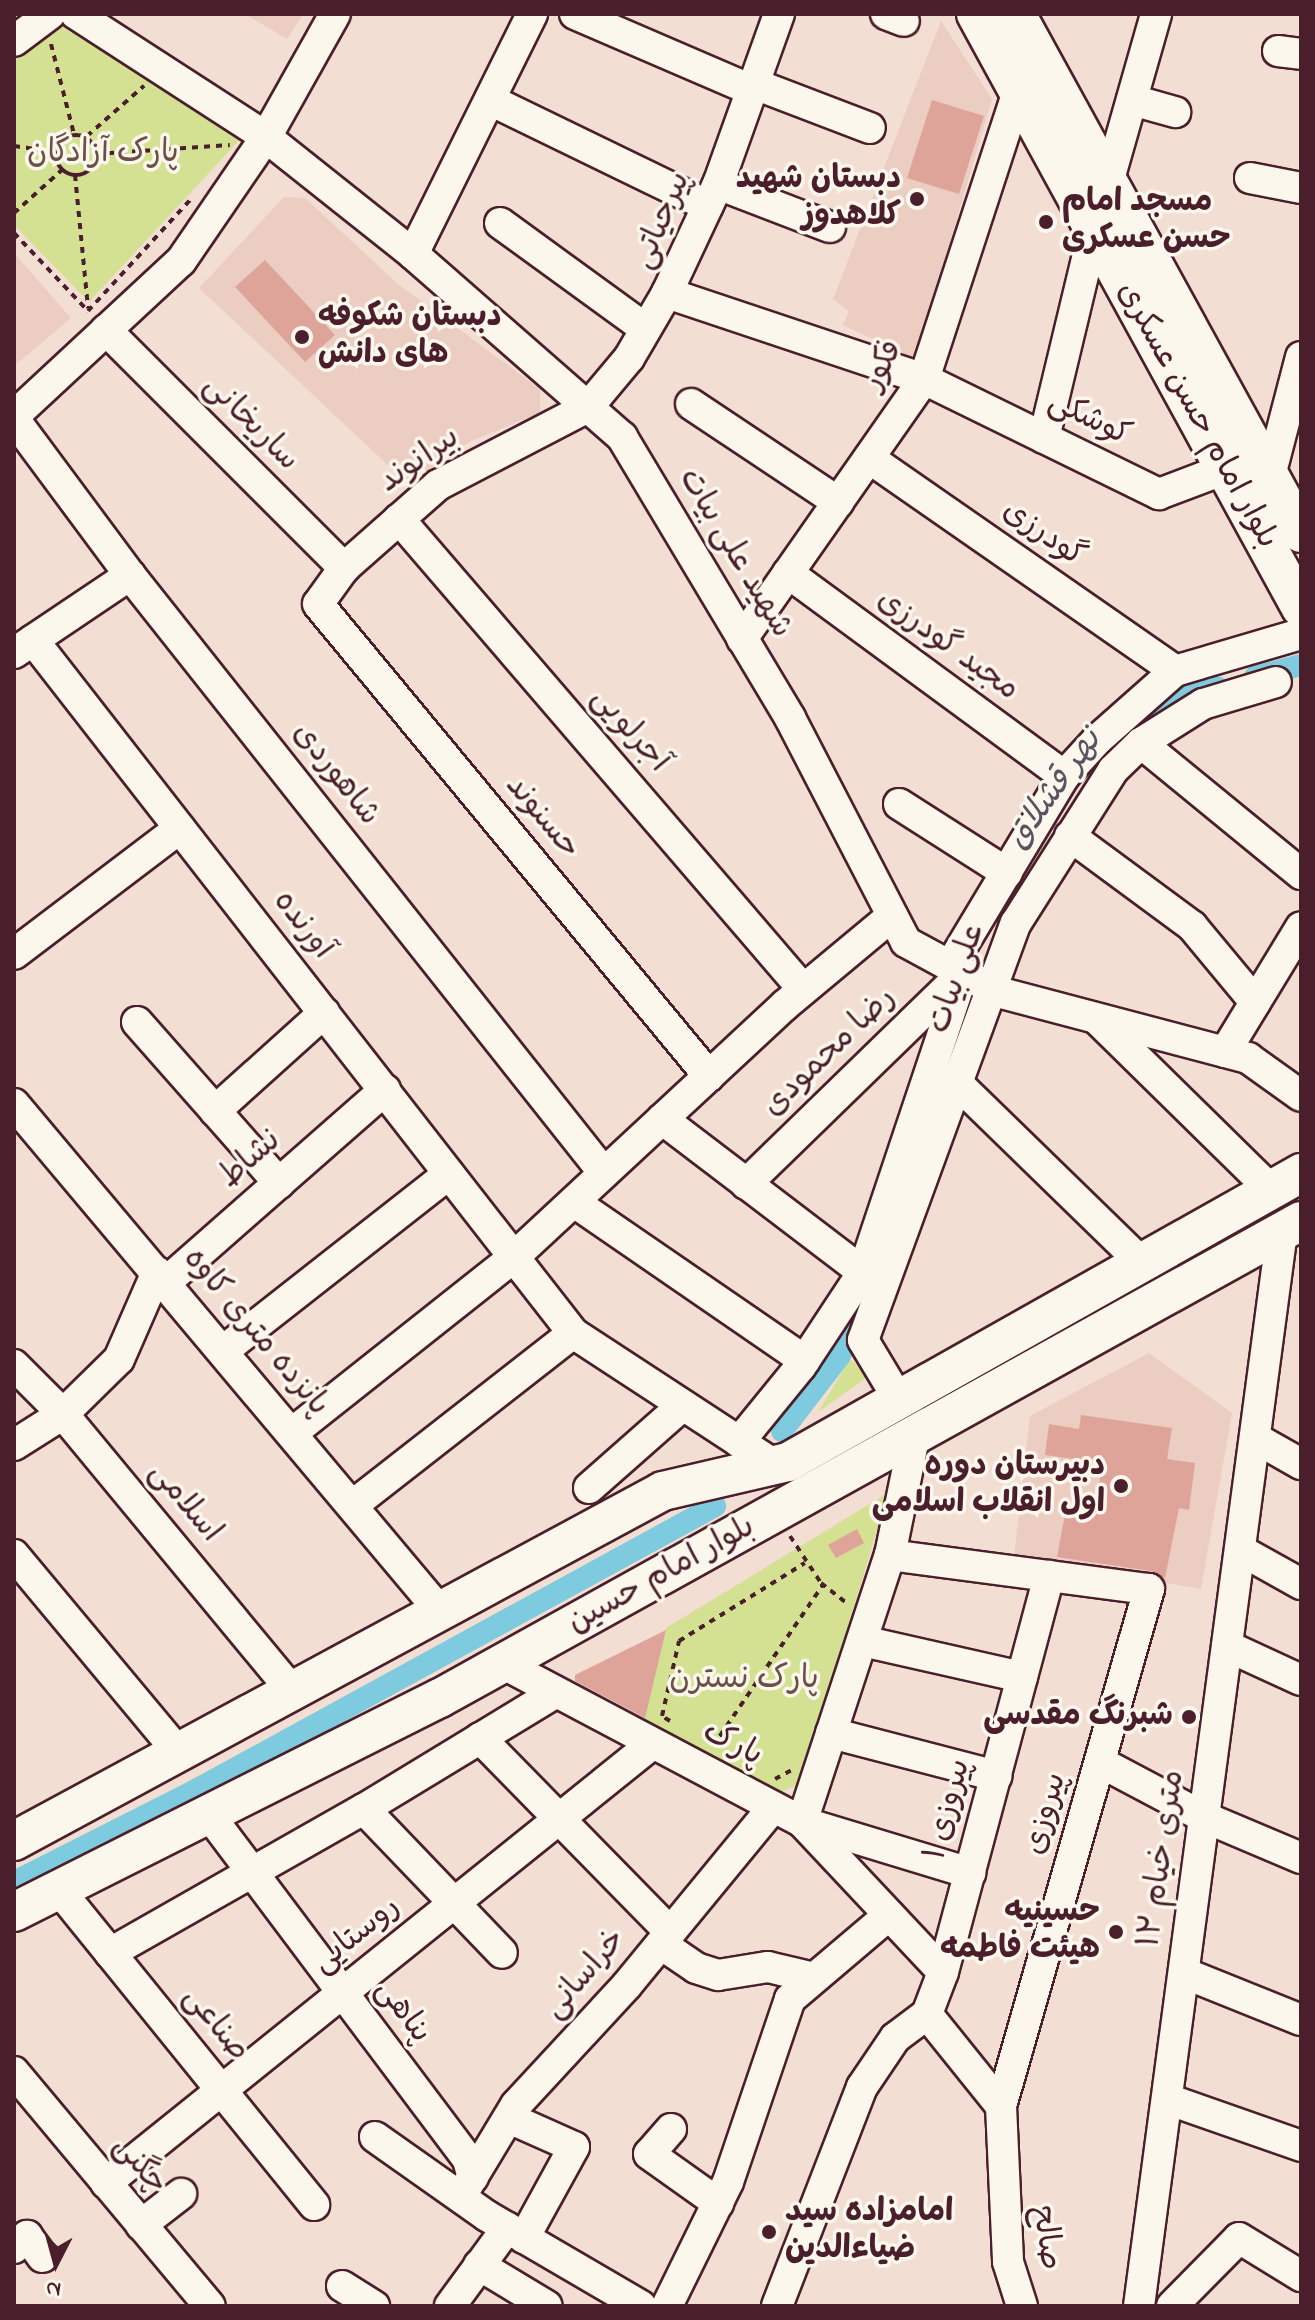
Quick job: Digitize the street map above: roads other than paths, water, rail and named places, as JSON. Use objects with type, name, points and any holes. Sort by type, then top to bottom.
[{"type":"main road","name":"بلوار امام حسن عسکری","points":[[976,14],[1301,608]]},
{"type":"main road","name":"بلوار امام حسن عسکری","points":[[1025,20],[1108,183],[1301,533]]},
{"type":"main road","name":"بلوار امام حسین","points":[[14,1841],[663,1491],[715,1477],[776,1466],[1143,1264],[1286,1181]]},
{"type":"main road","name":"بلوار امام حسین","points":[[14,1912],[210,1816],[502,1663],[914,1438],[1292,1226]]},
{"type":"main road","points":[[776,1466],[775,1493],[790,1506]]},
{"type":"main road","points":[[715,1477],[736,1487],[744,1502],[732,1538]]},
{"type":"street","name":"شهید علی بیات","points":[[76,14],[266,137],[413,254],[622,437],[742,639],[906,942],[992,989],[1248,1058],[1301,1096]]},
{"type":"street","points":[[14,418],[95,328],[181,261],[266,137],[335,14]]},
{"type":"street","points":[[413,254],[532,14]]},
{"type":"street","points":[[575,14],[751,86],[870,128]]},
{"type":"street","name":"پیرحیاتی","points":[[779,14],[713,195],[667,293],[924,379]]},
{"type":"street","points":[[1108,183],[1156,14]]},
{"type":"street","points":[[14,41],[49,22]]},
{"type":"street","name":"فکور","points":[[742,639],[924,379],[1018,91]]},
{"type":"street","points":[[490,100],[713,195],[830,227]]},
{"type":"street","points":[[1132,100],[1175,112]]},
{"type":"street","points":[[1250,178],[1301,188]]},
{"type":"street","points":[[500,223],[646,329]]},
{"type":"street","points":[[1044,438],[1094,229]]},
{"type":"street","points":[[588,407],[646,329],[667,293]]},
{"type":"street","name":"ساریخانی","points":[[95,328],[344,568]]},
{"type":"street","points":[[1270,476],[1301,357]]},
{"type":"street","name":"کوشکی","points":[[924,379],[1159,494],[1225,469]]},
{"type":"street","points":[[691,404],[838,502]]},
{"type":"street","name":"بیرانوند","points":[[318,604],[344,568],[438,485],[588,407]]},
{"type":"street","name":"شاهوردی","points":[[14,418],[130,575],[604,1173]]},
{"type":"street","name":"گودرزی","points":[[869,458],[1175,671]]},
{"type":"street","name":"آجرلویی","points":[[399,519],[803,989]]},
{"type":"street","name":"مجید گودرزی","points":[[788,573],[1064,776]]},
{"type":"street","points":[[24,646],[130,575]]},
{"type":"street","name":"حسنوند","points":[[318,604],[709,1076]]},
{"type":"street","points":[[957,970],[1007,873],[1064,776],[1175,671],[1301,634]]},
{"type":"street","name":"آورنده","points":[[24,646],[180,828],[573,1333],[776,1466]]},
{"type":"street","name":"علی بیات","points":[[899,1400],[863,1340],[1016,923],[1113,770],[1141,743],[1203,704],[1276,682]]},
{"type":"street","points":[[1141,743],[1301,874]]},
{"type":"street","points":[[899,804],[1007,873]]},
{"type":"street","points":[[20,938],[180,828]]},
{"type":"street","points":[[1070,836],[1192,926],[1255,1002]]},
{"type":"street","points":[[292,1433],[515,1256],[803,989],[892,916]]},
{"type":"street","points":[[1225,1052],[1301,927]]},
{"type":"street","name":"علی بیات","points":[[739,1442],[805,1361],[863,1272],[957,970]]},
{"type":"street","name":"رضا محمودی","points":[[746,1184],[957,970]]},
{"type":"street","points":[[215,1111],[324,1013]]},
{"type":"street","points":[[1095,1017],[1286,1181]]},
{"type":"street","points":[[137,1022],[279,1183]]},
{"type":"street","points":[[959,1085],[1143,1264]]},
{"type":"street","name":"نشاط","points":[[161,1278],[279,1183],[385,1090]]},
{"type":"street","name":"پانزده متری کاوه","points":[[14,1104],[439,1610]]},
{"type":"street","points":[[662,1119],[863,1272]]},
{"type":"street","points":[[223,1351],[449,1174]]},
{"type":"street","points":[[574,1202],[805,1361]]},
{"type":"street","name":"۱۲ متری خیام","points":[[1139,2306],[1255,1438],[1292,1226]]},
{"type":"street","points":[[14,1445],[63,1414],[119,1359],[161,1278]]},
{"type":"street","points":[[353,1505],[573,1333]]},
{"type":"street","name":"اسلامی","points":[[14,1365],[63,1414],[293,1692]]},
{"type":"street","points":[[589,1488],[683,1405]]},
{"type":"street","points":[[802,1822],[890,1555],[914,1438]]},
{"type":"street","points":[[1255,1438],[1301,1464]]},
{"type":"street","points":[[1240,1550],[1301,1584]]},
{"type":"street","points":[[14,1555],[179,1753]]},
{"type":"street","points":[[890,1555],[1049,1576]]},
{"type":"street","name":"پیروزی","points":[[1001,2106],[1149,1589],[1049,1576]]},
{"type":"street","name":"پیروزی ۱","points":[[927,2014],[943,1972],[1049,1576]]},
{"type":"street","points":[[862,1641],[1022,1677]]},
{"type":"street","points":[[1227,1646],[1301,1680]]},
{"type":"street","name":"پارک","points":[[502,1663],[652,1744],[708,1752],[773,1807],[802,1822]]},
{"type":"street","points":[[110,1953],[364,1809],[555,1693]]},
{"type":"street","points":[[831,1733],[996,1776]]},
{"type":"street","points":[[480,1738],[560,1819],[696,1968],[718,1975],[768,1967],[814,1978]]},
{"type":"street","name":"روستایی","points":[[106,2183],[652,1744]]},
{"type":"street","points":[[1100,1762],[1204,1817],[1301,1858]]},
{"type":"street","name":"خراسانی","points":[[467,2186],[509,2118],[666,1938],[773,1807]]},
{"type":"street","points":[[364,1809],[457,1902],[502,1953]]},
{"type":"street","name":"پناهی","points":[[210,1816],[468,2160],[467,2186]]},
{"type":"street","points":[[802,1822],[970,1873]]},
{"type":"street","points":[[802,1822],[943,1972]]},
{"type":"street","name":"صناعی","points":[[60,1891],[314,2205]]},
{"type":"street","points":[[667,2306],[718,2203],[790,1999],[889,1915]]},
{"type":"street","points":[[1184,1973],[1301,2020]]},
{"type":"street","points":[[777,2306],[862,2087],[895,2038],[927,2014],[1001,2106]]},
{"type":"street","name":"چگنی","points":[[14,2072],[141,2225],[196,2301]]},
{"type":"street","points":[[1167,2099],[1301,2146]]},
{"type":"street","name":"صالح","points":[[1001,2106],[1008,2262],[1021,2306]]},
{"type":"street","points":[[450,2306],[479,2265],[516,2233],[574,2147],[509,2118]]},
{"type":"street","points":[[671,2129],[649,2154],[718,2203]]},
{"type":"street","points":[[375,2137],[467,2186],[516,2233],[641,2306]]},
{"type":"street","points":[[141,2225],[181,2194]]},
{"type":"street","points":[[1172,2306],[1239,2238],[1301,2276]]},
{"type":"street","points":[[479,2265],[547,2306]]},
{"type":"street","points":[[342,2286],[374,2306]]},
{"type":"waterway","name":"نهر قشلاق","points":[[1255,677],[1301,665]]},
{"type":"waterway","name":"نهر قشلاق","points":[[1151,723],[1186,695],[1217,687]]},
{"type":"waterway","points":[[782,1431],[839,1357],[862,1308]]},
{"type":"waterway","points":[[14,1882],[194,1791],[715,1506]]},
{"type":"place","name":"دبستان شهید کلاهدوز","points":[[917,199]]},
{"type":"place","name":"مسجد امام حسن عسکری","points":[[1046,222]]},
{"type":"place","name":"دبستان شکوفه های دانش","points":[[302,337]]},
{"type":"place","name":"دبیرستان دوره اول انقلاب اسلامی","points":[[1121,1486]]},
{"type":"place","name":"شبرنگ مقدسی","points":[[1189,1717]]},
{"type":"place","name":"حسینیه هیئت فاطمه","points":[[1116,1932]]},
{"type":"place","name":"امامزاده سید ضیاءالدین","points":[[769,2232]]},
{"type":"park label","name":"پارک آزادگان","points":[[103,154]]},
{"type":"park label","name":"پارک نسترن","points":[[744,1680]]}]
